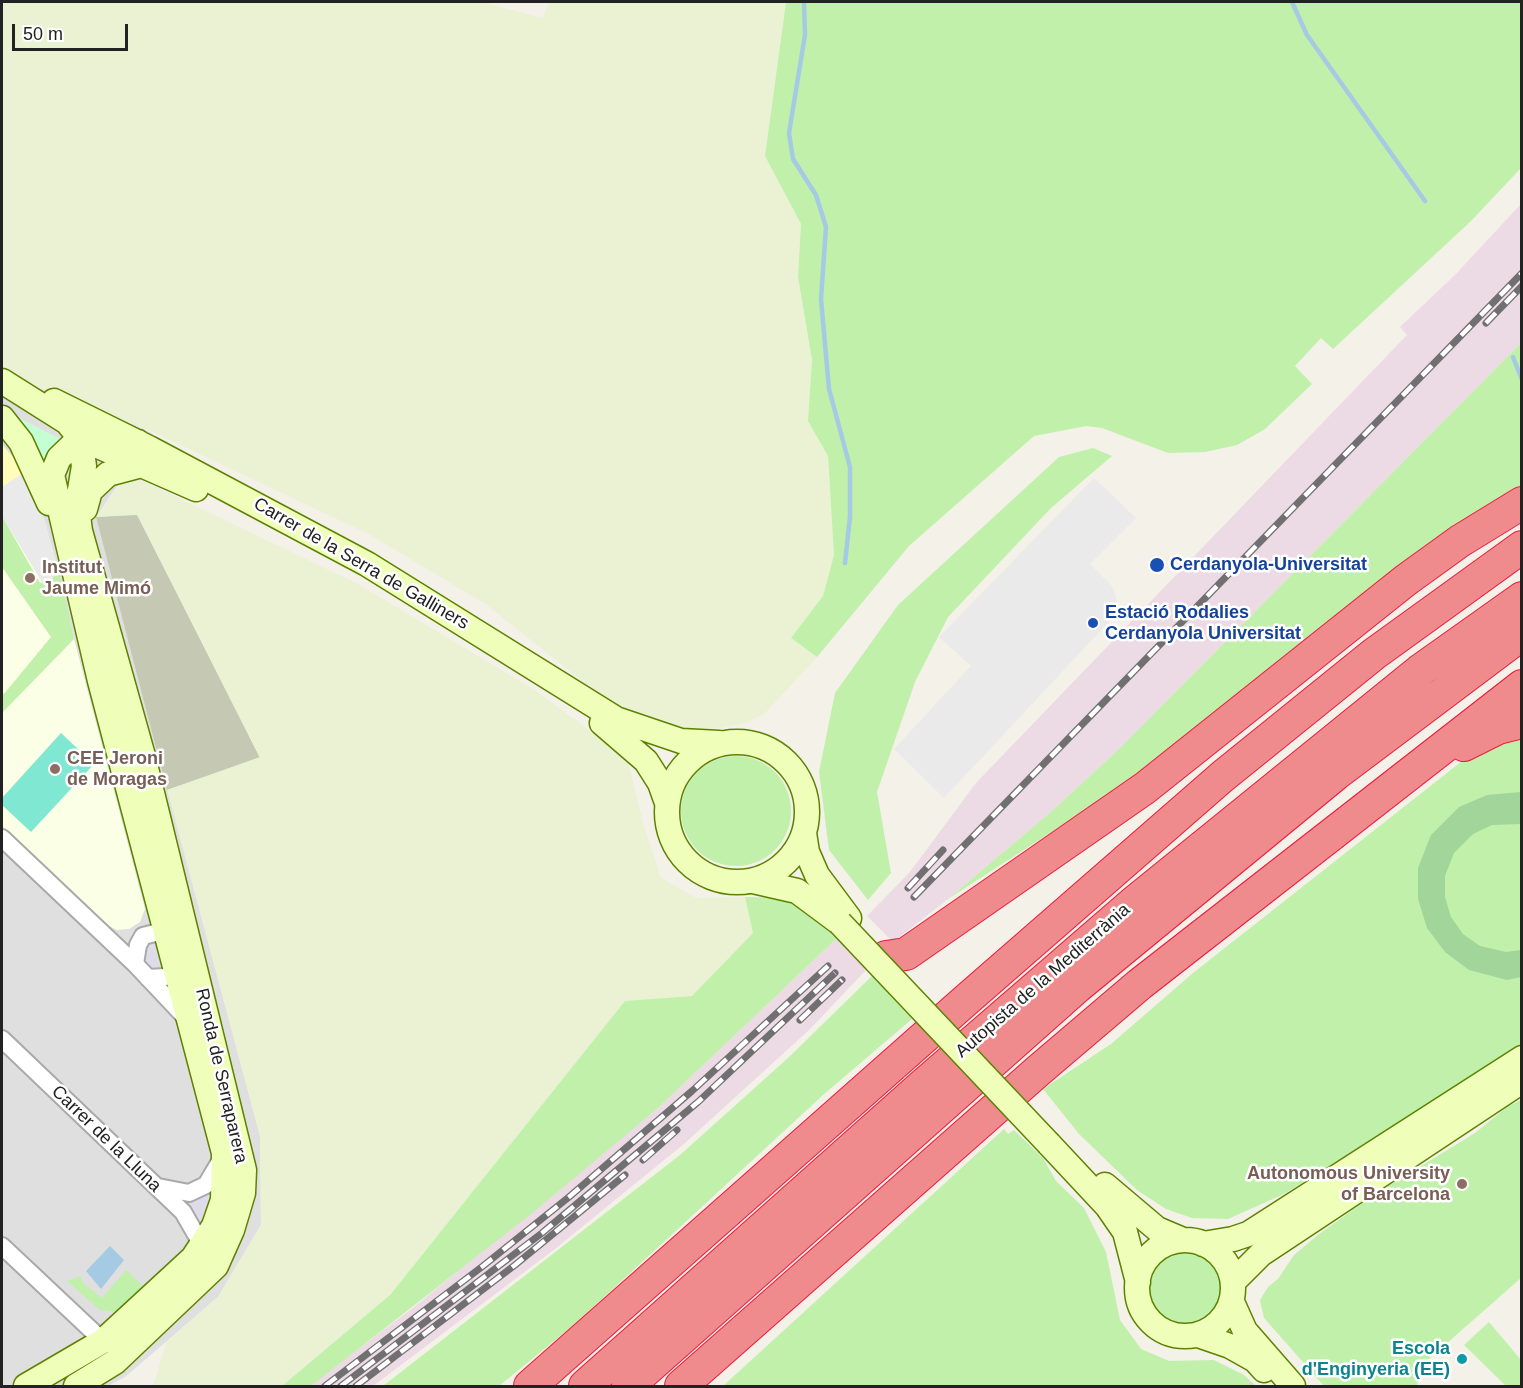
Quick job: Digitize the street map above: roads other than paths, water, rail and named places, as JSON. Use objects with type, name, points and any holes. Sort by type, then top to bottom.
[{"type":"highway","points":[[886,957],[906,954],[1145,788],[1406,580],[1521,503]]},
{"type":"highway","points":[[1223,776],[1330,673],[1416,596],[1521,518]]},
{"type":"highway","points":[[531,1386],[965,1000],[1223,776],[1374,654],[1521,547]]},
{"type":"highway","points":[[1132,904],[1241,794],[1379,676],[1455,617],[1521,561]]},
{"type":"highway","name":"Autopista de la Mediterrània","points":[[585,1386],[922,1085],[1132,904],[1413,676],[1521,598]]},
{"type":"highway","name":"Autopista de la Mediterrània","points":[[628,1386],[978,1074],[1174,905],[1363,752],[1521,634]]},
{"type":"highway","points":[[1174,905],[1291,832],[1385,762],[1521,669]]},
{"type":"highway","points":[[681,1386],[1140,984],[1521,686]]},
{"type":"highway","points":[[1140,984],[1178,966],[1296,878],[1448,756],[1483,734],[1521,722]]},
{"type":"street","name":"Carrer de la Serra de Galliners","points":[[2,375],[140,454],[362,570],[481,641],[626,741],[653,771],[666,800]]},
{"type":"street","points":[[2,381],[67,422],[80,438]]},
{"type":"street","points":[[2,399],[80,438],[93,436],[121,443],[140,454]]},
{"type":"street","name":"Ronda de Serraparera","points":[[2,418],[21,442],[48,499],[93,670],[100,681]]},
{"type":"street","name":"Ronda de Serraparera","points":[[76,1386],[115,1362],[216,1266],[232,1230],[243,1193],[244,1170],[241,1148],[181,969],[100,681],[52,475],[59,458],[80,438]]},
{"type":"street","name":"Ronda de Serraparera","points":[[26,1386],[103,1341],[193,1258],[214,1226],[222,1200],[224,1153],[168,859],[143,756],[80,531],[77,508],[84,466],[80,438]]},
{"type":"street","name":"Carrer de la Serra de Galliners","points":[[140,454],[376,569],[616,719],[681,741],[719,742]]},
{"type":"street","name":"Ronda de Serraparera","points":[[140,454],[108,474],[90,491],[85,519],[169,838],[168,859]]},
{"type":"street","points":[[1280,1386],[1255,1360],[1230,1346],[1198,1335],[1178,1336],[1156,1326],[1141,1306],[1138,1282],[1125,1232],[1107,1206],[1053,1140],[886,957],[845,921],[797,891],[753,881],[725,881],[702,874],[691,866],[672,842],[666,827],[666,800],[686,768],[719,742],[738,740],[762,745],[790,764],[800,778],[806,800],[804,833],[807,852],[817,875],[845,921],[1053,1140],[1157,1229],[1193,1242],[1223,1259],[1245,1331],[1293,1386]]},
{"type":"street","points":[[753,881],[768,875],[788,861],[804,833]]},
{"type":"street","points":[[2,838],[148,978],[200,1024]]},
{"type":"street","points":[[135,964],[138,945],[143,936],[171,929],[168,859]]},
{"type":"street","name":"Ronda de Serraparera","points":[[148,978],[165,977],[181,969]]},
{"type":"street","name":"Carrer de la Lluna","points":[[2,1039],[183,1212],[202,1245]]},
{"type":"street","points":[[1138,1282],[1142,1268],[1153,1253],[1165,1245],[1233,1239],[1248,1234],[1521,1058]]},
{"type":"street","points":[[1198,1335],[1219,1323],[1233,1292],[1261,1254],[1521,1081]]},
{"type":"street","name":"Ronda de Serraparera","points":[[154,1185],[178,1193],[189,1193],[200,1188],[213,1177],[224,1153]]},
{"type":"street","points":[[2,1246],[103,1341],[101,1360],[76,1386]]},
{"type":"street","name":"Ronda de Serraparera","points":[[103,1341],[124,1337],[178,1293],[192,1290]]},
{"type":"waterway","points":[[804,2],[805,35],[789,133],[793,159],[816,195],[826,227],[821,299],[829,389],[850,467],[850,517],[845,563]]},
{"type":"waterway","points":[[1292,2],[1307,35],[1425,201]]},
{"type":"waterway","points":[[1513,357],[1522,380]]},
{"type":"railway","points":[[914,897],[1522,273]]},
{"type":"railway","points":[[1486,323],[1522,286]]},
{"type":"railway","points":[[908,888],[943,850]]},
{"type":"railway","points":[[325,1386],[483,1266],[569,1197],[692,1091],[828,966]]},
{"type":"railway","points":[[341,1386],[542,1233],[698,1102],[835,973]]},
{"type":"railway","points":[[800,1020],[842,980]]},
{"type":"railway","points":[[643,1160],[677,1130]]},
{"type":"railway","points":[[356,1386],[515,1265],[625,1175]]},
{"type":"place","name":"Cerdanyola-Universitat","points":[[1157,565]]},
{"type":"place","name":"Institut Jaume Mimó","points":[[30,578]]},
{"type":"place","name":"Estació Rodalies Cerdanyola Universitat","points":[[1093,623]]},
{"type":"place","name":"CEE Jeroni de Moragas","points":[[55,769]]},
{"type":"place","name":"Autonomous University of Barcelona","points":[[1462,1184]]},
{"type":"place","name":"Escola d'Enginyeria (EE)","points":[[1462,1359]]}]
